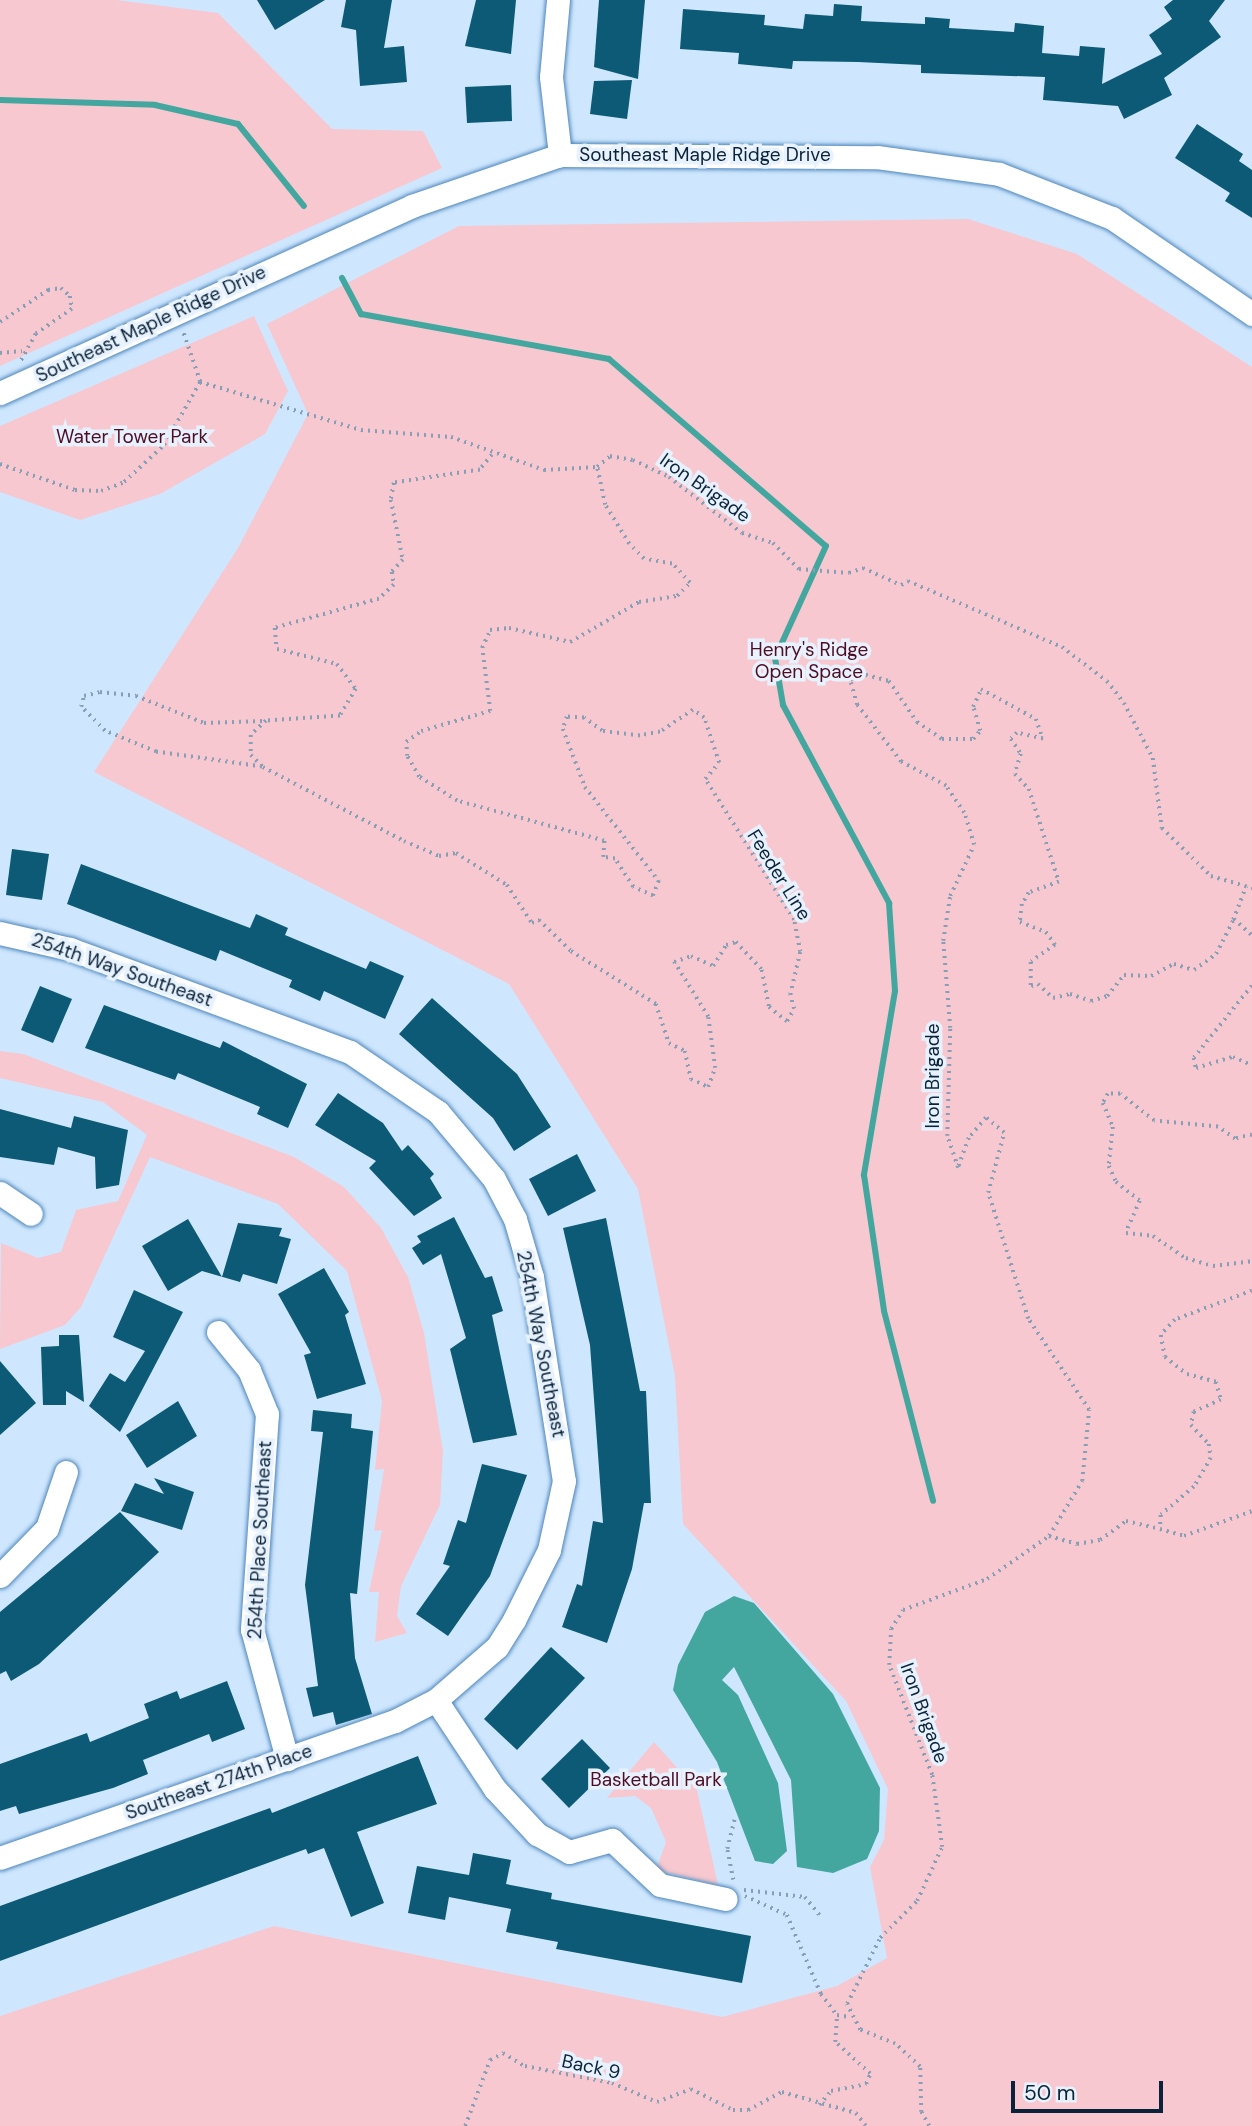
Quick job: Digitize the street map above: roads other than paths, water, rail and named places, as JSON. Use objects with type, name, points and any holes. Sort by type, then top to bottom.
[{"type":"street","points":[[558,0],[551,70],[559,155]]},
{"type":"street","name":"Southeast Maple Ridge Drive","points":[[0,393],[412,206],[559,155],[877,157],[999,174],[1112,218],[1252,313]]},
{"type":"street","name":"254th Way Southeast","points":[[0,933],[70,949],[350,1052],[438,1112],[494,1179],[515,1219],[532,1277],[564,1481],[550,1550],[514,1620],[497,1647],[436,1700]]},
{"type":"street","points":[[0,1193],[31,1214]]},
{"type":"street","name":"254th Place Southeast","points":[[218,1332],[249,1370],[267,1414],[251,1629],[288,1759]]},
{"type":"street","points":[[0,1576],[47,1528],[66,1472]]},
{"type":"street","points":[[436,1700],[495,1790],[537,1834],[569,1852],[612,1840],[660,1885],[726,1899]]},
{"type":"street","name":"Southeast 274th Place","points":[[0,1858],[288,1759],[436,1700]]},
{"type":"waterway","points":[[0,100],[155,105],[238,124],[304,206]]},
{"type":"waterway","points":[[342,278],[361,314],[609,359],[826,546],[775,658],[783,705],[889,903],[895,991],[864,1175],[884,1311],[933,1501]]},
{"type":"park label","name":"Water Tower Park","points":[[132,437]]},
{"type":"park label","name":"Henry's Ridge Open Space","points":[[809,661]]},
{"type":"park label","name":"Basketball Park","points":[[656,1780]]}]
